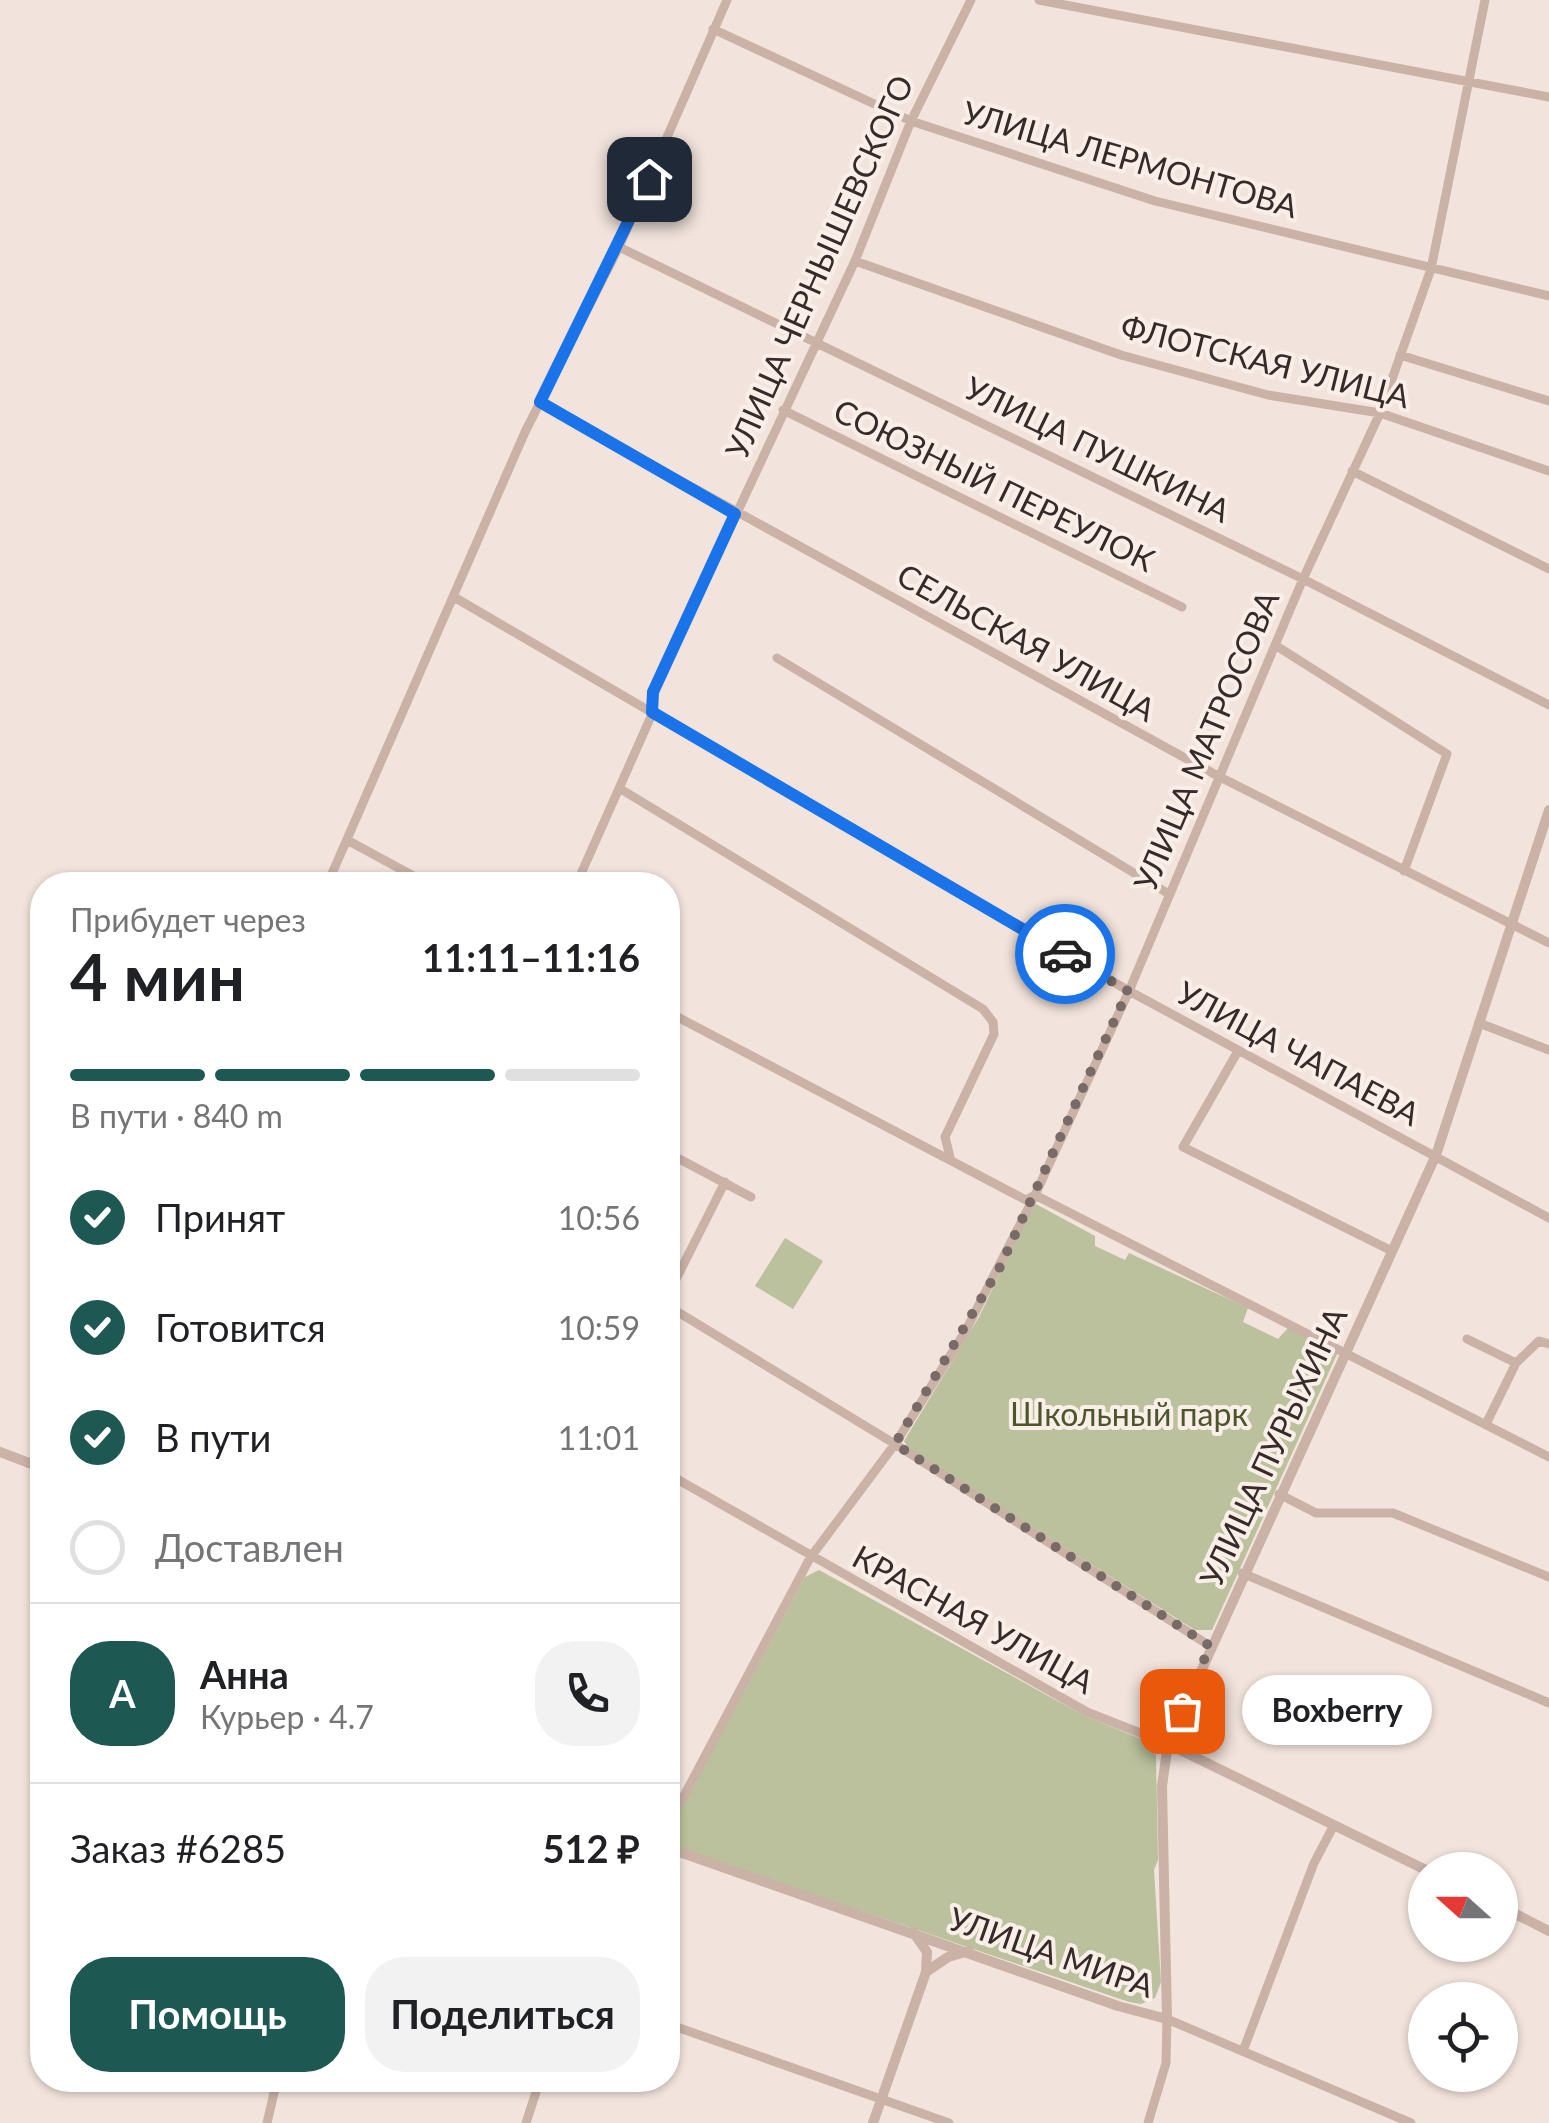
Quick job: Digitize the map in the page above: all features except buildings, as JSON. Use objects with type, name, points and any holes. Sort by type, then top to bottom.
[{"type":"street","points":[[333,872],[540,402],[620,246],[727,0]]},
{"type":"street","name":"УЛИЦА ЧЕРНЫШЕВСКОГО","points":[[582,872],[652,712],[653,692],[855,261],[910,121],[971,0]]},
{"type":"street","points":[[1039,0],[1549,97]]},
{"type":"street","name":"УЛИЦА МАТРОСОВА","points":[[680,1803],[810,1558],[895,1444],[965,1332],[1035,1195],[1128,991],[1274,645],[1380,413],[1431,269],[1485,0]]},
{"type":"street","name":"УЛИЦА ЛЕРМОНТОВА","points":[[713,29],[910,121],[1155,201],[1549,296]]},
{"type":"street","name":"УЛИЦА ПУШКИНА","points":[[620,246],[1303,579],[1549,705]]},
{"type":"street","name":"ФЛОТСКАЯ УЛИЦА","points":[[855,261],[1121,355],[1268,395],[1380,413],[1549,472]]},
{"type":"street","points":[[1400,356],[1549,401]]},
{"type":"street","name":"СЕЛЬСКАЯ УЛИЦА","points":[[540,402],[735,514],[1218,776],[1511,928],[1549,943]]},
{"type":"street","name":"СОЮЗНЫЙ ПЕРЕУЛОК","points":[[784,410],[1182,607]]},
{"type":"street","points":[[1352,471],[1549,570]]},
{"type":"street","name":"УЛИЦА ЧАПАЕВА","points":[[454,597],[1128,991],[1549,1218]]},
{"type":"street","points":[[1274,645],[1446,754],[1404,871]]},
{"type":"street","points":[[777,658],[1169,894]]},
{"type":"street","points":[[619,788],[982,1009],[993,1022],[994,1034],[945,1137],[950,1160]]},
{"type":"street","name":"УЛИЦА ПУРЫХИНА","points":[[1148,2123],[1166,2063],[1162,1786],[1168,1744],[1242,1574],[1436,1155],[1549,810]]},
{"type":"street","points":[[347,840],[406,872]]},
{"type":"street","points":[[680,1018],[1026,1200],[1035,1195],[1346,1350],[1549,1457]]},
{"type":"street","points":[[1480,1023],[1549,1050]]},
{"type":"street","points":[[1238,1050],[1183,1147],[1392,1251]]},
{"type":"street","points":[[680,1159],[751,1197]]},
{"type":"street","points":[[680,1272],[726,1182]]},
{"type":"street","points":[[680,1313],[895,1444],[1210,1646]]},
{"type":"street","points":[[1467,1338],[1516,1362]]},
{"type":"street","points":[[1486,1424],[1516,1362],[1539,1341],[1549,1344]]},
{"type":"street","points":[[0,1452],[30,1463]]},
{"type":"street","name":"КРАСНАЯ УЛИЦА","points":[[680,1481],[1086,1712],[1168,1744],[1408,1861]]},
{"type":"street","points":[[1279,1494],[1316,1513],[1393,1513],[1549,1577]]},
{"type":"street","points":[[1242,1574],[1549,1704]]},
{"type":"street","points":[[1243,2051],[1314,1863],[1334,1825]]},
{"type":"street","name":"УЛИЦА МИРА","points":[[680,1852],[1167,2019],[1411,2123]]},
{"type":"street","points":[[1518,1915],[1549,1930]]},
{"type":"street","points":[[873,2123],[926,1972],[927,1952],[914,1932]]},
{"type":"street","points":[[926,1972],[948,1957],[970,1951]]},
{"type":"street","points":[[680,2028],[949,2123]]},
{"type":"street","points":[[267,2123],[273,2092]]},
{"type":"street","points":[[526,2123],[536,2092]]},
{"type":"green space","name":"Школьный парк","points":[[1034,1203],[1095,1236],[1095,1246],[1125,1260],[1129,1253],[1248,1308],[1243,1322],[1278,1339],[1288,1328],[1338,1352],[1212,1630],[1195,1630],[909,1449],[904,1441],[979,1317]]},
{"type":"green space","points":[[785,1238],[823,1261],[793,1309],[755,1286]]},
{"type":"green space","points":[[819,1570],[1085,1716],[1151,1743],[1156,1755],[1158,1860],[1154,1870],[1161,1982],[1155,1998],[1141,2004],[1129,2002],[680,1849],[680,1811],[805,1577]]},
{"type":"way so far","points":[[1065,954],[1128,991],[1000,1267],[965,1332],[895,1444],[1210,1646],[1182,1711]]},
{"type":"place","name":"Boxberry","points":[[1182,1711]]},
{"type":"route","points":[[649,179],[620,246],[540,402],[735,514],[653,692],[652,712],[1065,954]]}]
